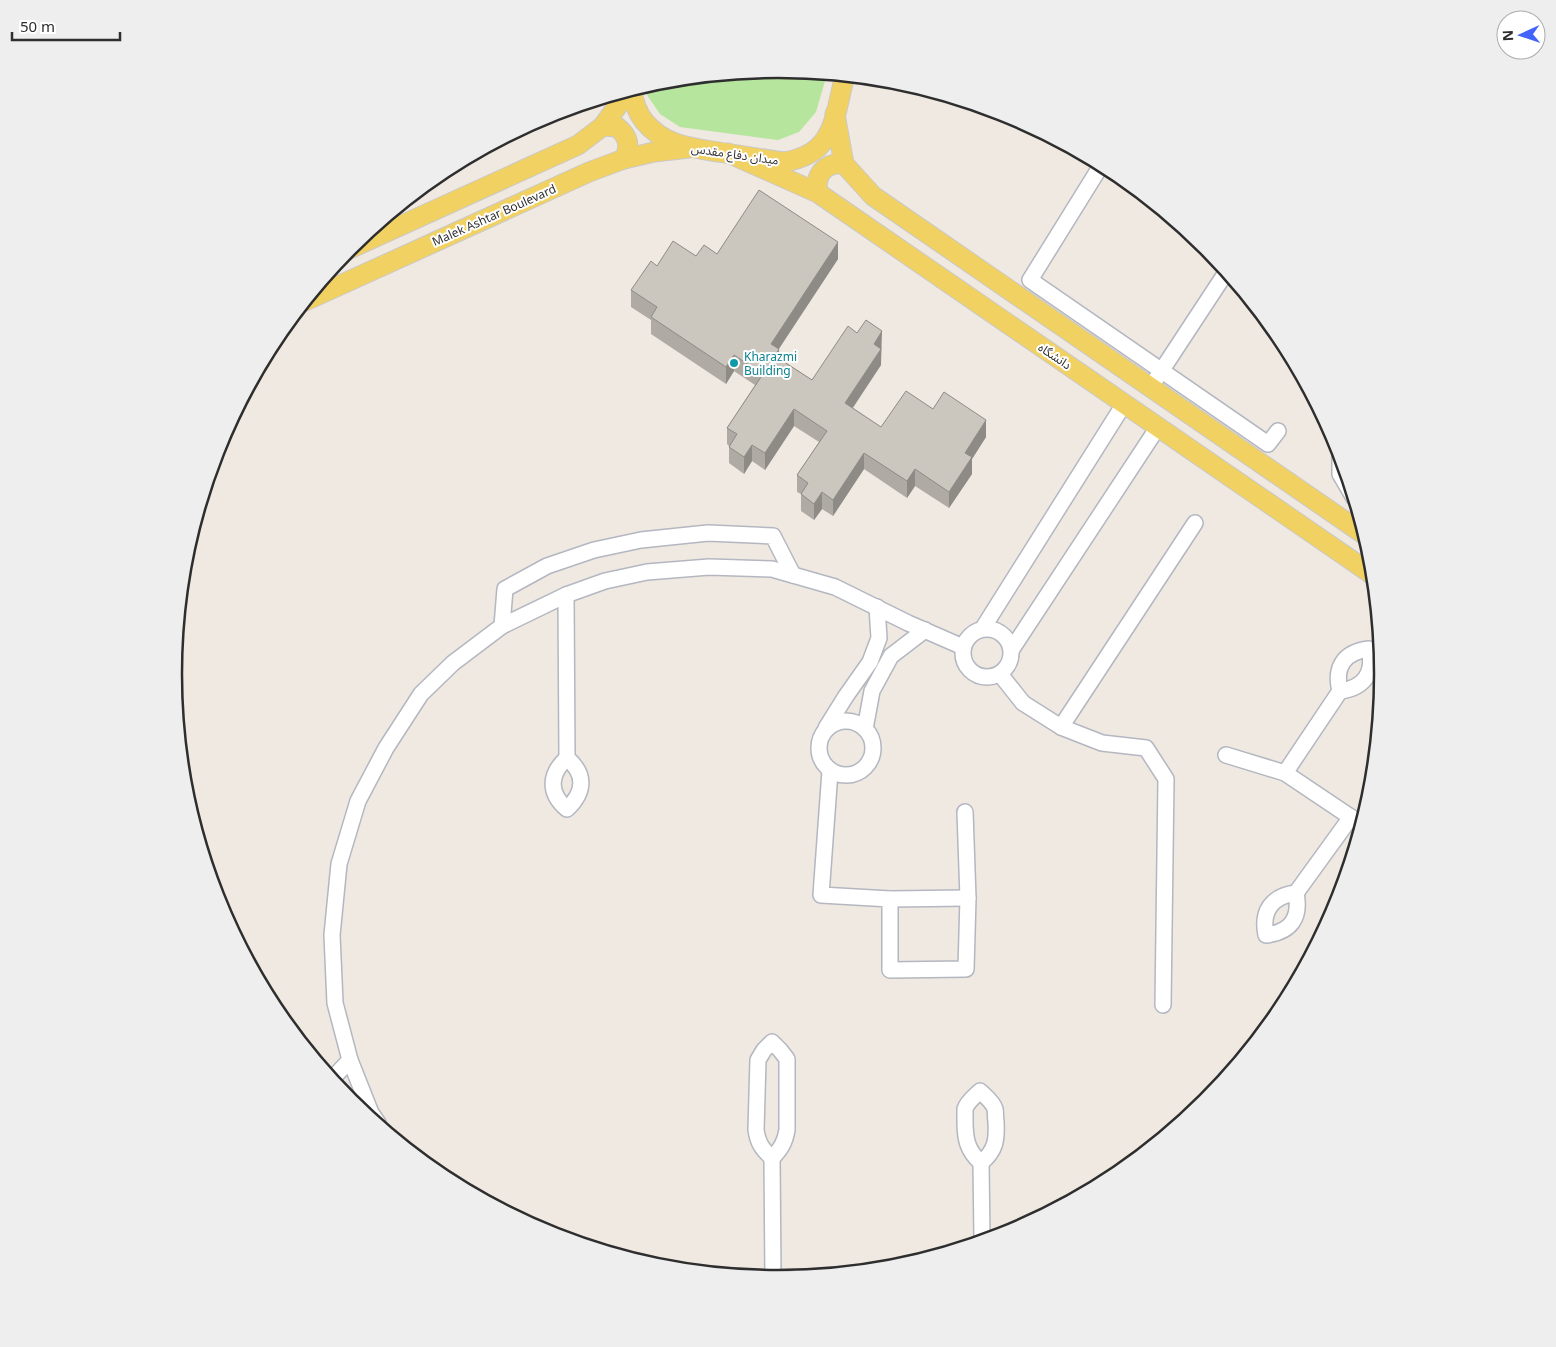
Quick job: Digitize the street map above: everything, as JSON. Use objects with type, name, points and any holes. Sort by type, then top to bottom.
[{"type":"main road","name":"میدان دفاع مقدس","points":[[632,96],[640,115],[653,131],[670,142],[689,148],[783,162],[797,160],[810,154],[822,145],[830,133],[843,82]]},
{"type":"main road","points":[[370,240],[578,145],[603,126],[623,98]]},
{"type":"main road","points":[[835,114],[844,164],[873,196],[1356,529]]},
{"type":"main road","points":[[603,126],[617,127],[623,132],[628,145],[628,152],[624,158]]},
{"type":"main road","name":"Malek Ashtar Boulevard","points":[[318,295],[589,172],[624,158],[689,148]]},
{"type":"main road","name":"دانشگاه","points":[[728,153],[818,193],[1365,569]]},
{"type":"main road","points":[[818,193],[817,180],[824,168],[830,165],[844,164]]},
{"type":"lane","points":[[1098,171],[1030,280],[1268,444],[1278,432]]},
{"type":"lane","points":[[1150,387],[1222,277]]},
{"type":"lane","points":[[983,628],[1124,404]]},
{"type":"lane","points":[[1012,648],[1002,633],[993,629],[983,628],[974,632],[968,638],[963,647],[963,657],[973,673],[982,677],[992,677],[1000,674],[1008,667],[1012,648],[1158,427]]},
{"type":"lane","points":[[1061,727],[1196,523]]},
{"type":"lane","points":[[502,626],[505,589],[547,566],[594,550],[642,540],[708,533],[773,536],[793,575]]},
{"type":"lane","points":[[368,1106],[350,1060],[336,1003],[332,935],[339,864],[358,801],[386,748],[420,694],[453,662],[502,626],[566,595],[605,581],[647,572],[709,567],[772,569],[835,586],[963,647]]},
{"type":"lane","points":[[566,595],[567,758]]},
{"type":"lane","points":[[825,731],[832,725],[840,722],[849,721],[858,724],[871,736],[873,754],[870,762],[856,774],[838,775],[824,765],[819,748],[820,739],[846,696],[870,662],[880,638],[877,607]]},
{"type":"lane","points":[[865,729],[872,691],[891,656],[925,630]]},
{"type":"lane","points":[[1000,674],[1023,703],[1061,727],[1102,742],[1146,748],[1166,779],[1163,1005]]},
{"type":"lane","points":[[1285,774],[1340,691]]},
{"type":"lane","points":[[1226,756],[1285,774],[1356,820]]},
{"type":"lane","points":[[830,771],[821,895],[890,898],[968,898]]},
{"type":"lane","points":[[890,898],[890,970],[966,969],[968,898],[965,812]]},
{"type":"lane","points":[[1296,894],[1356,820]]},
{"type":"lane","points":[[772,1158],[763,1150],[758,1141],[756,1130],[758,1060],[772,1042],[787,1059],[787,1130],[785,1141],[772,1158],[773,1270]]},
{"type":"lane","points":[[337,1074],[350,1060]]},
{"type":"lane","points":[[981,1163],[982,1233]]},
{"type":"green space","points":[[739,79],[825,80],[816,112],[799,132],[778,140],[680,127],[660,114],[647,93],[662,89]]},
{"type":"building","name":"Kharazmi Building","points":[[759,190],[838,242],[771,344],[779,349],[775,356],[812,380],[848,326],[857,333],[866,320],[882,331],[874,344],[881,349],[845,403],[881,427],[906,391],[933,409],[944,392],[986,420],[965,453],[972,457],[949,492],[915,469],[907,481],[864,453],[833,500],[822,492],[814,504],[801,494],[808,483],[797,475],[827,431],[794,409],[765,453],[752,445],[744,457],[729,447],[737,434],[727,428],[763,374],[734,355],[726,367],[651,317],[657,307],[631,290],[651,261],[657,266],[673,241],[696,256],[704,245],[717,254]]},
{"type":"place","name":"Kharazmi Building","points":[[734,363]]}]
